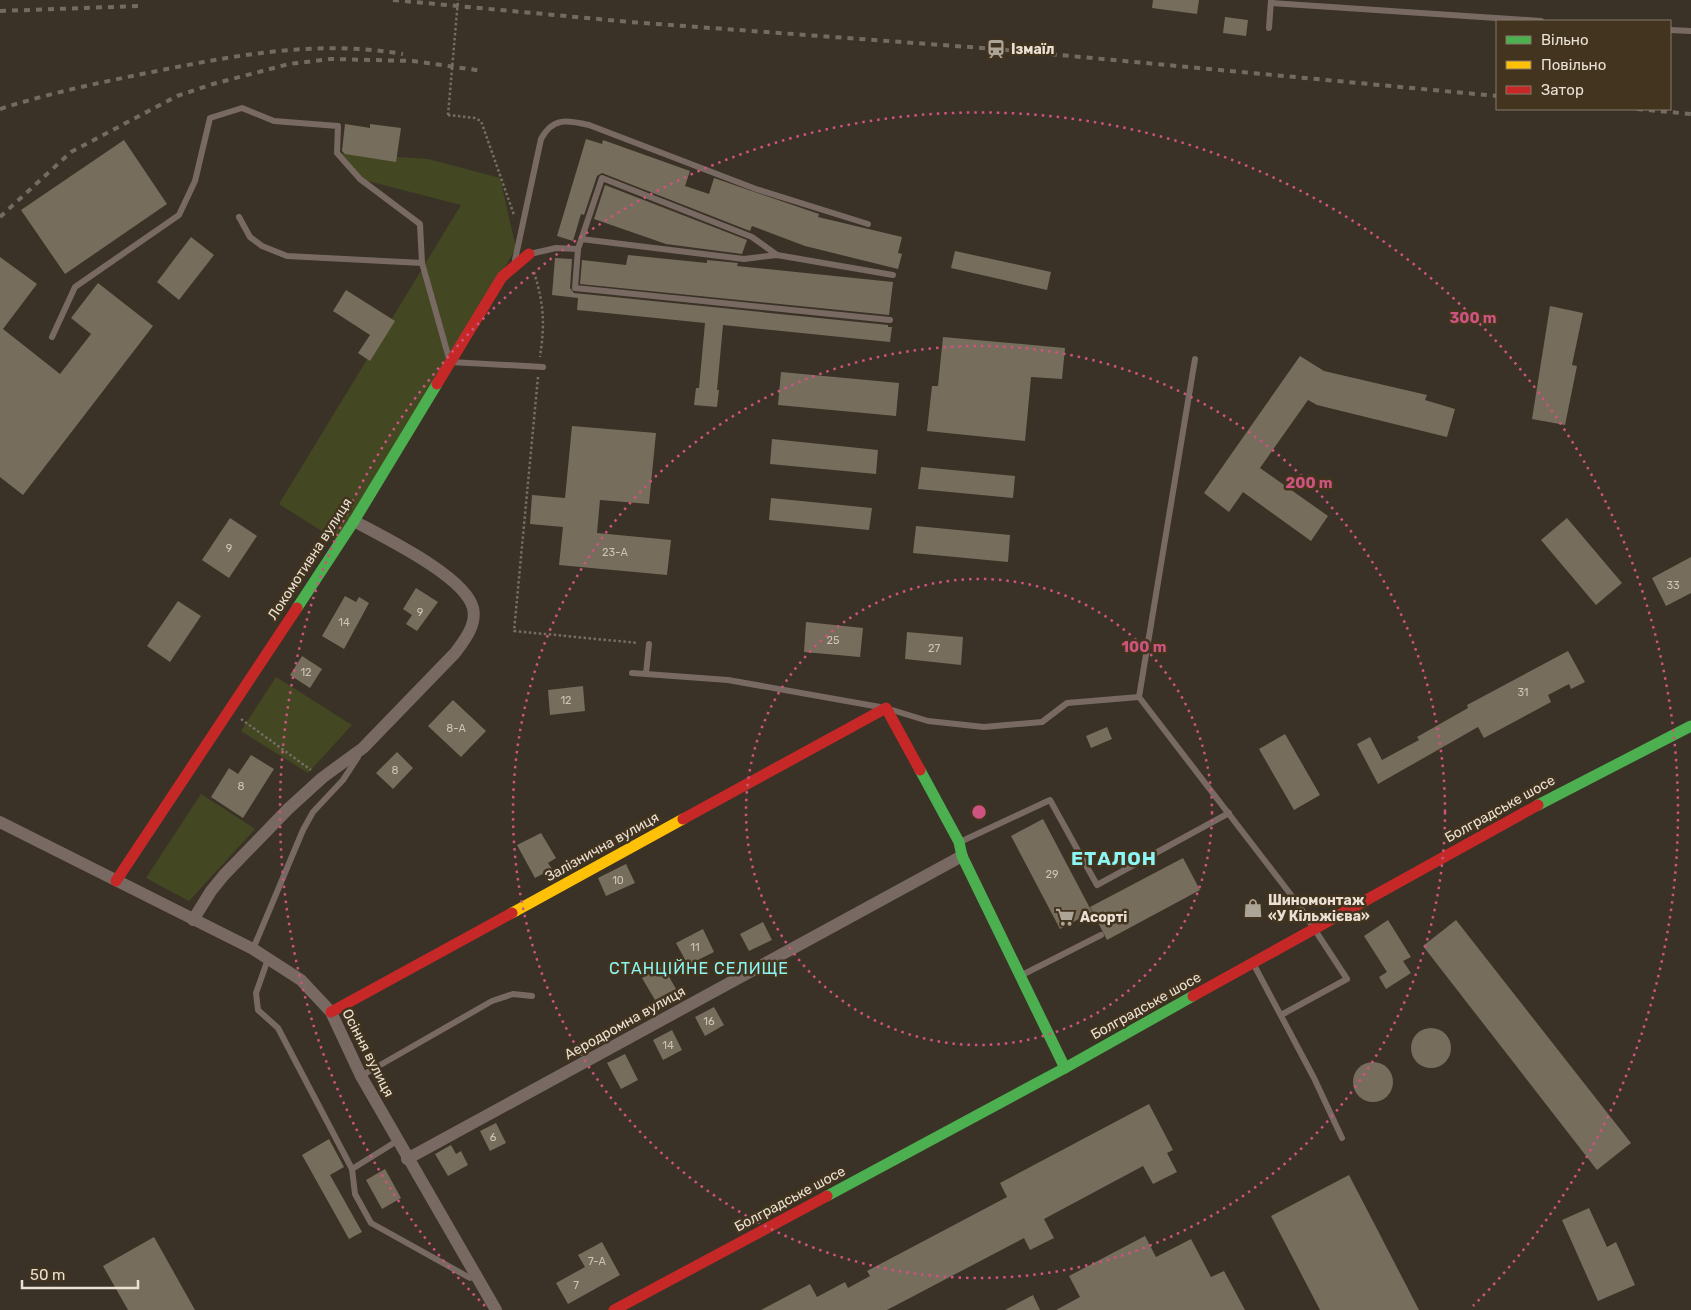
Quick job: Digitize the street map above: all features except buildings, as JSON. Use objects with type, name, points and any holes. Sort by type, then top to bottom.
[{"type":"street","name":"Локомотивна вулиця","points":[[116,881],[354,521],[502,277],[529,254]]},
{"type":"street","points":[[193,920],[211,890],[224,875],[322,778],[363,748],[455,653],[473,624],[473,608],[464,594],[429,563],[354,521]]},
{"type":"street","points":[[886,708],[959,842],[962,856],[1066,1068]]},
{"type":"street","name":"Залізнична вулиця","points":[[331,1012],[886,708]]},
{"type":"street","name":"Болградське шосе","points":[[614,1310],[1066,1068],[1314,927],[1581,782],[1691,726]]},
{"type":"street","name":"Осіння вулиця","points":[[0,822],[253,949],[301,980],[331,1012],[361,1076],[407,1159],[496,1310]]},
{"type":"street","name":"Аеродромна вулиця","points":[[407,1159],[962,856]]},
{"type":"lane","points":[[1269,28],[1271,1],[1528,20]]},
{"type":"lane","points":[[1671,30],[1691,32]]},
{"type":"lane","points":[[52,337],[74,287],[179,215],[195,181],[210,118],[242,108],[274,121],[338,126],[336,153],[360,179],[420,224],[422,263],[450,362],[541,366]]},
{"type":"lane","points":[[514,265],[541,139],[547,128],[554,123],[562,121],[589,125],[756,190],[868,224]]},
{"type":"lane","points":[[777,255],[752,237],[602,178],[578,249],[575,288],[890,320]]},
{"type":"lane","points":[[239,217],[250,237],[262,246],[287,256],[422,263]]},
{"type":"lane","points":[[581,239],[744,259],[777,255],[893,275]]},
{"type":"lane","points":[[529,254],[556,248],[578,249]]},
{"type":"lane","points":[[1195,358],[1139,697],[1314,927],[1346,979],[1281,1015]]},
{"type":"lane","points":[[646,674],[649,644]]},
{"type":"lane","points":[[632,673],[728,680],[886,708],[928,721],[984,727],[1042,722],[1068,703],[1139,697]]},
{"type":"lane","points":[[253,949],[302,830],[313,812],[344,780],[363,748]]},
{"type":"lane","points":[[959,842],[1050,800],[1096,885],[1229,813]]},
{"type":"lane","points":[[1021,976],[1101,935]]},
{"type":"lane","points":[[269,958],[256,993],[258,1010],[278,1028],[352,1169],[355,1194],[371,1224],[470,1278],[475,1274]]},
{"type":"lane","points":[[1253,963],[1342,1138]]},
{"type":"lane","points":[[361,1076],[492,1000],[513,994],[532,996]]},
{"type":"lane","points":[[352,1169],[398,1141]]},
{"type":"path","points":[[458,0],[448,115],[475,118],[481,121],[520,232]]},
{"type":"path","points":[[529,254],[541,295],[545,323],[514,631],[649,644]]},
{"type":"path","points":[[229,711],[322,778]]},
{"type":"green space","points":[[337,153],[428,159],[500,178],[516,248],[450,362],[339,542],[279,504],[461,205],[360,179]]},
{"type":"green space","points":[[276,677],[352,725],[308,773],[241,731]]},
{"type":"green space","points":[[201,794],[255,829],[189,901],[146,878]]},
{"type":"railway","points":[[393,0],[630,22],[996,49],[1496,96]]},
{"type":"railway","points":[[0,11],[140,6]]},
{"type":"railway","points":[[0,109],[40,97],[101,83],[252,54],[342,48],[403,54]]},
{"type":"railway","points":[[0,217],[71,152],[177,96],[213,84],[289,64],[331,59],[413,61],[483,71]]},
{"type":"railway","points":[[1648,110],[1691,114]]},
{"type":"traffic: fast","points":[[297,608],[354,521],[437,384]]},
{"type":"traffic: fast","points":[[1538,805],[1691,726]]},
{"type":"traffic: fast","points":[[920,770],[959,842],[962,856],[1065,1068]]},
{"type":"traffic: fast","points":[[827,1196],[1065,1068],[1193,996]]},
{"type":"traffic: slow","points":[[512,913],[683,819]]},
{"type":"traffic: jam","points":[[437,384],[502,277],[529,254]]},
{"type":"traffic: jam","points":[[116,881],[297,608]]},
{"type":"traffic: jam","points":[[683,819],[886,708],[920,770]]},
{"type":"traffic: jam","points":[[1193,996],[1538,805]]},
{"type":"traffic: jam","points":[[331,1012],[512,913]]},
{"type":"traffic: jam","points":[[614,1310],[827,1196]]},
{"type":"place","name":"Ізмаїл","points":[[996,49]]},
{"type":"place","name":"Шиномонтаж «У Кільжієва»","points":[[1253,908]]},
{"type":"place","name":"Асорті","points":[[1065,917]]},
{"type":"district","name":"ЕТАЛОН","points":[[1114,858]]},
{"type":"district","name":"СТАНЦІЙНЕ СЕЛИЩЕ","points":[[699,968]]}]
